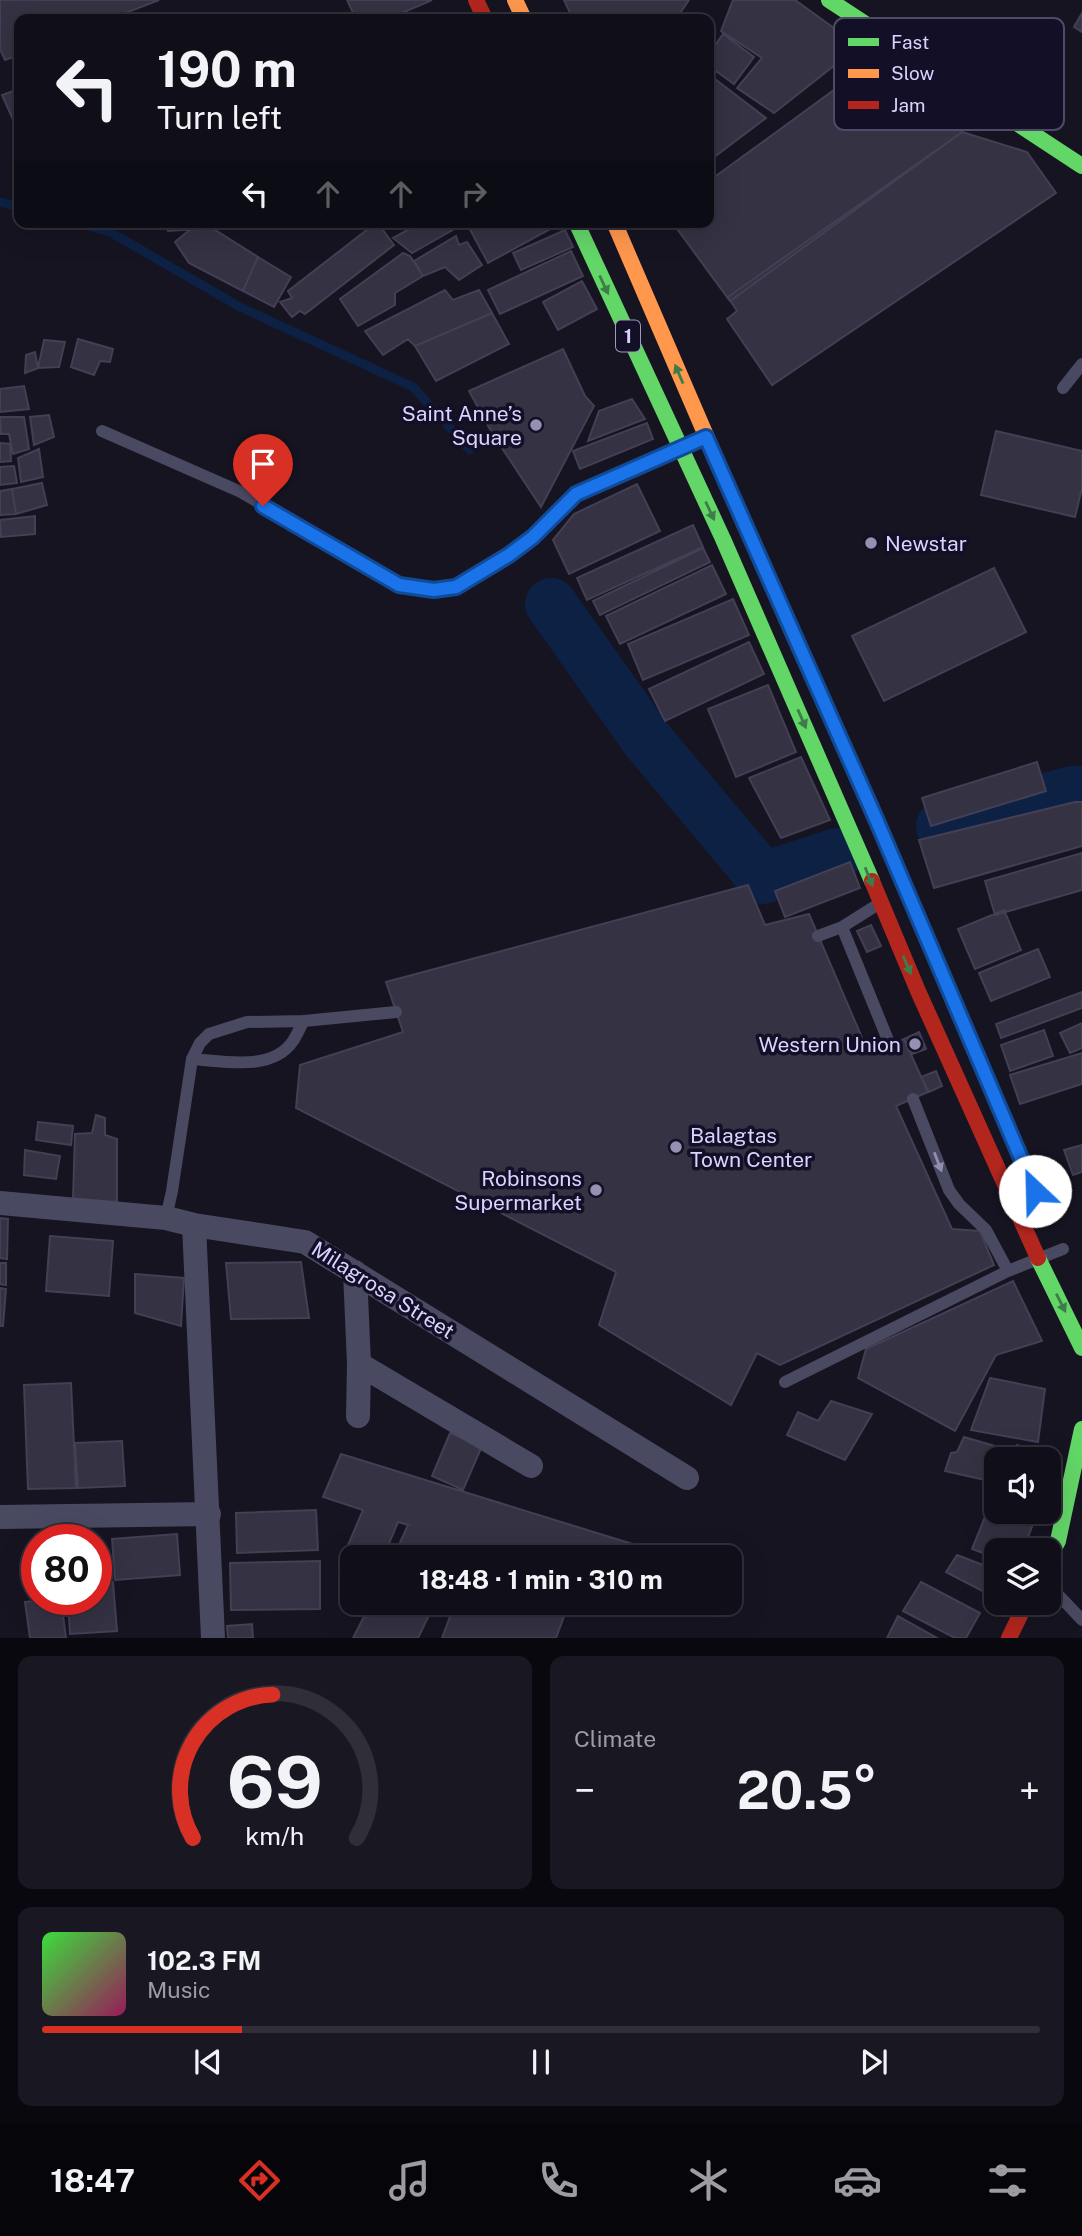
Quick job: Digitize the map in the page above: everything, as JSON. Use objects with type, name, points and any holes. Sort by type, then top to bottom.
[{"type":"main road","points":[[829,0],[856,18]]},
{"type":"main road","points":[[1027,130],[1082,166]]},
{"type":"main road","name":"1","points":[[579,228],[723,539],[880,902],[1038,1258],[1082,1348]]},
{"type":"main road","name":"1","points":[[617,228],[754,546]]},
{"type":"main road","points":[[776,597],[876,819],[1010,1133]]},
{"type":"main road","points":[[1059,1538],[1082,1429]]},
{"type":"main road","points":[[1009,1637],[1020,1615]]},
{"type":"street","name":"Milagrosa Street","points":[[0,1203],[166,1218],[194,1225],[305,1242],[687,1478]]},
{"type":"street","points":[[194,1225],[213,1637]]},
{"type":"street","points":[[355,1272],[358,1416]]},
{"type":"street","points":[[359,1364],[531,1466]]},
{"type":"street","points":[[0,1517],[209,1514]]},
{"type":"lane","points":[[1063,388],[1082,364]]},
{"type":"lane","points":[[102,431],[241,492],[399,585],[434,590],[456,587],[509,555],[533,537],[576,494],[706,437]]},
{"type":"lane","points":[[818,936],[842,927],[905,889]]},
{"type":"lane","points":[[842,927],[890,1045]]},
{"type":"lane","points":[[166,1218],[192,1059],[200,1043],[209,1034],[247,1022],[304,1021],[396,1012]]},
{"type":"lane","points":[[192,1059],[264,1061],[278,1055],[292,1043],[304,1021]]},
{"type":"lane","points":[[913,1098],[949,1190],[959,1204],[986,1230],[1008,1271]]},
{"type":"lane","points":[[785,1382],[1008,1271],[1062,1249]]},
{"type":"lane","points":[[1061,1598],[1082,1620]]},
{"type":"building","points":[[0,0],[159,0],[123,14],[14,14],[14,57],[5,60],[0,49]]},
{"type":"building","points":[[347,0],[432,0],[400,14],[354,14]]},
{"type":"building","points":[[564,0],[689,0],[679,14],[571,14]]},
{"type":"building","points":[[733,0],[795,0],[834,28],[834,66],[774,113],[737,88],[762,58],[721,31]]},
{"type":"building","points":[[1082,13],[1082,32],[1074,27]]},
{"type":"building","points":[[723,34],[754,57],[734,84],[714,70],[714,47]]},
{"type":"building","points":[[714,80],[766,118],[714,157]]},
{"type":"building","points":[[834,90],[834,130],[962,132],[730,301],[676,228],[714,228],[714,177]]},
{"type":"building","points":[[14,91],[14,122],[2,95]]},
{"type":"building","points":[[962,132],[1027,152],[1056,193],[772,385],[727,319],[737,311],[728,297]]},
{"type":"building","points":[[167,228],[212,228],[168,231]]},
{"type":"building","points":[[192,228],[212,228],[258,257],[243,291],[189,263],[175,242]]},
{"type":"building","points":[[369,228],[381,228],[394,245],[305,314],[300,311],[292,317],[280,302],[292,298],[288,291]]},
{"type":"building","points":[[411,228],[456,228],[412,253],[393,238]]},
{"type":"building","points":[[469,228],[552,228],[488,263]]},
{"type":"building","points":[[565,230],[573,247],[521,270],[513,253]]},
{"type":"building","points":[[456,236],[459,245],[467,242],[482,265],[459,280],[445,267],[423,276],[414,261]]},
{"type":"building","points":[[571,251],[583,276],[500,314],[488,290]]},
{"type":"building","points":[[403,253],[410,256],[423,276],[395,293],[395,305],[358,326],[340,299]]},
{"type":"building","points":[[258,257],[291,277],[274,307],[243,291]]},
{"type":"building","points":[[582,281],[597,309],[558,330],[543,302]]},
{"type":"building","points":[[445,290],[453,300],[479,290],[492,313],[415,346],[408,339],[383,355],[365,331]]},
{"type":"building","points":[[492,313],[509,344],[436,381],[415,346]]},
{"type":"building","points":[[78,339],[113,349],[110,362],[100,361],[94,375],[71,367]]},
{"type":"building","points":[[44,340],[65,342],[59,367],[38,368]]},
{"type":"building","name":"Saint Anne’s Square","points":[[563,349],[585,396],[594,406],[541,507],[492,433],[469,391]]},
{"type":"building","points":[[35,352],[38,368],[25,373],[26,355]]},
{"type":"building","points":[[24,386],[29,409],[0,412],[0,389]]},
{"type":"building","points":[[632,399],[645,419],[588,441],[599,411]]},
{"type":"building","points":[[49,415],[54,437],[34,445],[30,417]]},
{"type":"building","points":[[0,417],[24,417],[29,449],[13,454],[9,434],[1,434]]},
{"type":"building","points":[[647,423],[653,439],[580,469],[573,451]]},
{"type":"building","points":[[996,431],[1082,451],[1082,488],[1075,517],[981,495]]},
{"type":"building","points":[[0,443],[10,444],[11,461],[0,462]]},
{"type":"building","points":[[39,449],[43,477],[21,482],[18,458]]},
{"type":"building","points":[[14,466],[17,483],[0,485],[0,467]]},
{"type":"building","points":[[42,483],[47,505],[16,514],[12,489]]},
{"type":"building","points":[[637,484],[660,531],[569,574],[553,540],[574,514]]},
{"type":"building","points":[[12,489],[16,514],[0,515],[0,491]]},
{"type":"building","points":[[35,516],[35,534],[1,537],[0,520]]},
{"type":"building","points":[[693,525],[703,547],[587,600],[577,578]]},
{"type":"building","points":[[703,548],[710,562],[600,615],[593,601]]},
{"type":"building","points":[[712,565],[726,594],[620,644],[606,616]]},
{"type":"building","points":[[994,568],[1026,632],[884,701],[852,636]]},
{"type":"building","points":[[733,599],[749,635],[643,680],[628,644]]},
{"type":"building","points":[[749,642],[764,674],[665,721],[649,689]]},
{"type":"building","points":[[768,685],[796,752],[736,777],[708,709]]},
{"type":"building","points":[[801,757],[830,820],[781,838],[749,778]]},
{"type":"building","points":[[1037,762],[1046,791],[931,826],[922,798]]},
{"type":"building","points":[[1082,802],[1082,846],[934,888],[919,840]]},
{"type":"building","points":[[1082,853],[1082,890],[995,915],[985,881]]},
{"type":"building","points":[[850,862],[860,888],[785,917],[775,891]]},
{"type":"building","name":"Balagtas Town Center","points":[[748,885],[765,925],[809,914],[869,1054],[904,1039],[928,1092],[896,1106],[952,1229],[980,1231],[994,1265],[780,1365],[757,1353],[731,1405],[599,1325],[616,1272],[296,1108],[300,1065],[403,1032],[386,982]]},
{"type":"building","points":[[1004,910],[1021,950],[975,969],[958,929]]},
{"type":"building","points":[[871,925],[881,946],[867,952],[857,931]]},
{"type":"building","points":[[1038,949],[1050,977],[991,1001],[979,973]]},
{"type":"building","points":[[1082,992],[1082,1008],[1001,1038],[996,1024]]},
{"type":"building","points":[[1082,1023],[1082,1048],[1070,1053],[1060,1033]]},
{"type":"building","points":[[1044,1030],[1053,1056],[1010,1071],[1001,1045]]},
{"type":"building","name":"Western Union","points":[[919,1032],[926,1049],[912,1054],[904,1039]]},
{"type":"building","points":[[1082,1053],[1082,1084],[1020,1104],[1010,1075]]},
{"type":"building","points":[[936,1071],[942,1086],[929,1092],[921,1077]]},
{"type":"building","points":[[96,1115],[105,1118],[105,1135],[117,1139],[117,1202],[73,1199],[75,1134],[92,1133]]},
{"type":"building","points":[[38,1122],[73,1126],[71,1145],[36,1140]]},
{"type":"building","points":[[1082,1145],[1082,1172],[1073,1175],[1064,1150]]},
{"type":"building","points":[[25,1150],[60,1156],[56,1179],[24,1175]]},
{"type":"building","points":[[0,1218],[8,1219],[7,1259],[0,1258]]},
{"type":"building","points":[[50,1236],[113,1241],[109,1296],[46,1291]]},
{"type":"building","points":[[301,1262],[309,1318],[231,1319],[226,1263]]},
{"type":"building","points":[[0,1263],[6,1263],[6,1285],[0,1284]]},
{"type":"building","points":[[135,1274],[184,1278],[181,1326],[135,1313]]},
{"type":"building","points":[[1013,1281],[1042,1341],[996,1355],[955,1431],[858,1378],[866,1349]]},
{"type":"building","points":[[0,1288],[6,1289],[3,1326],[0,1326]]},
{"type":"building","points":[[990,1378],[1045,1389],[1038,1442],[971,1430]]},
{"type":"building","points":[[71,1383],[76,1488],[28,1489],[24,1385]]},
{"type":"building","points":[[831,1401],[872,1414],[845,1460],[787,1435],[798,1412],[818,1421]]},
{"type":"building","points":[[450,1433],[482,1446],[463,1490],[432,1476]]},
{"type":"building","points":[[964,1437],[998,1447],[984,1447],[984,1480],[945,1471],[951,1453],[957,1452]]},
{"type":"building","points":[[122,1441],[125,1486],[78,1488],[75,1443]]},
{"type":"building","points":[[341,1454],[636,1545],[399,1545],[408,1525],[398,1522],[388,1545],[348,1545],[363,1510],[323,1497]]},
{"type":"building","points":[[316,1510],[318,1550],[237,1553],[236,1513]]},
{"type":"building","points":[[984,1519],[984,1524],[1033,1524],[1028,1538],[984,1538],[984,1554],[972,1549]]},
{"type":"building","points":[[177,1534],[180,1575],[115,1580],[112,1539]]},
{"type":"building","points":[[957,1555],[984,1565],[984,1592],[946,1572]]},
{"type":"building","points":[[320,1561],[320,1609],[231,1610],[230,1563]]},
{"type":"building","points":[[112,1582],[117,1631],[70,1634],[69,1615],[112,1615]]},
{"type":"building","points":[[921,1582],[980,1613],[966,1638],[955,1638],[903,1611]]},
{"type":"building","points":[[27,1615],[63,1615],[66,1638],[30,1638]]},
{"type":"building","points":[[365,1615],[429,1615],[418,1638],[353,1638]]},
{"type":"building","points":[[451,1615],[565,1615],[556,1638],[442,1638]]},
{"type":"building","points":[[898,1616],[937,1638],[887,1638]]},
{"type":"building","points":[[252,1624],[253,1638],[228,1638],[227,1626]]},
{"type":"waterway","points":[[0,202],[14,206]]},
{"type":"waterway","points":[[95,228],[110,232],[240,307],[413,387],[470,450]]},
{"type":"waterway","points":[[551,604],[648,741],[763,878],[837,854]]},
{"type":"waterway","points":[[942,826],[1073,792],[1082,792]]},
{"type":"traffic: fast","points":[[829,0],[856,18]]},
{"type":"traffic: fast","points":[[1027,130],[1082,166]]},
{"type":"traffic: fast","points":[[579,228],[723,539],[872,881]]},
{"type":"traffic: fast","points":[[1038,1258],[1082,1348]]},
{"type":"traffic: fast","points":[[1059,1538],[1082,1429]]},
{"type":"traffic: slow","points":[[515,0],[522,14]]},
{"type":"traffic: slow","points":[[617,228],[745,526]]},
{"type":"traffic: slow","points":[[785,616],[876,819],[1004,1119]]},
{"type":"traffic: jam","points":[[476,0],[483,14]]},
{"type":"traffic: jam","points":[[872,881],[918,991],[1038,1258]]},
{"type":"traffic: jam","points":[[1009,1638],[1020,1615]]},
{"type":"place","name":"Saint Anne’s Square","points":[[536,425]]},
{"type":"place","name":"Newstar","points":[[871,543]]},
{"type":"place","name":"Western Union","points":[[915,1044]]},
{"type":"place","name":"Balagtas Town Center","points":[[676,1147]]},
{"type":"place","name":"Robinsons Supermarket","points":[[596,1190]]},
{"type":"route","points":[[263,506],[399,585],[434,590],[456,587],[533,537],[576,494],[706,437],[876,819],[1035,1191]]}]
